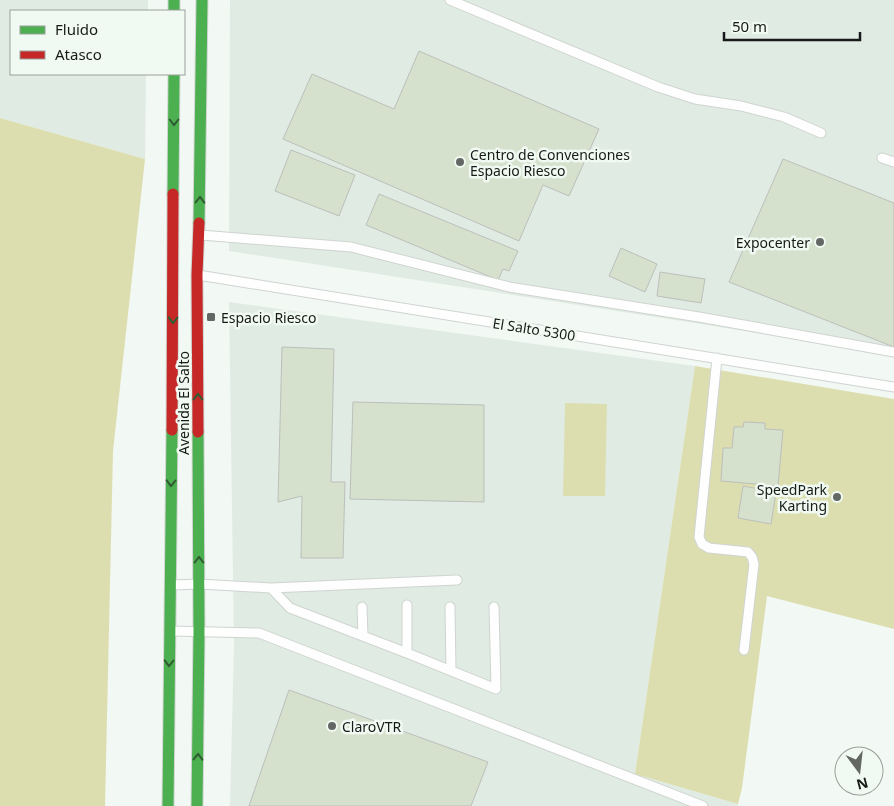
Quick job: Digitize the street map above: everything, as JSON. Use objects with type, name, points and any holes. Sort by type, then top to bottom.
[{"type":"main road","name":"Avenida El Salto","points":[[168,806],[170,584],[186,235],[202,0]]},
{"type":"main road","name":"Avenida El Salto","points":[[174,75],[186,235],[185,273],[199,584],[197,806]]},
{"type":"lane","points":[[450,0],[658,88],[695,99],[741,106],[784,117],[821,133]]},
{"type":"lane","points":[[882,158],[894,162]]},
{"type":"lane","points":[[186,235],[351,247],[509,287],[700,317],[894,352]]},
{"type":"lane","name":"El Salto 5300","points":[[185,273],[894,387]]},
{"type":"lane","points":[[717,358],[699,537],[702,544],[709,548],[748,552],[752,557],[754,564],[744,650]]},
{"type":"lane","points":[[170,584],[270,588],[457,580]]},
{"type":"lane","points":[[270,588],[290,608],[496,689],[494,607]]},
{"type":"lane","points":[[406,605],[407,653]]},
{"type":"lane","points":[[450,606],[451,671]]},
{"type":"lane","points":[[362,607],[363,636]]},
{"type":"lane","points":[[170,631],[258,633],[702,806]]},
{"type":"shaded area","points":[[0,0],[148,0],[148,10],[10,10],[10,75],[146,75],[145,159],[0,118]]},
{"type":"shaded area","points":[[230,0],[894,0],[894,356],[701,324],[229,251]]},
{"type":"shaded area","points":[[229,302],[695,366],[635,774],[738,804],[738,806],[230,806],[234,645]]},
{"type":"green space","points":[[0,118],[145,159],[113,451],[105,806],[0,806]]},
{"type":"green space","points":[[695,366],[894,399],[894,629],[767,596],[742,788],[738,804],[635,774]]},
{"type":"green space","points":[[565,403],[607,404],[605,496],[563,496]]},
{"type":"building","name":"Centro de Convenciones Espacio Riesco","points":[[419,51],[599,129],[569,196],[543,185],[519,241],[283,139],[312,74],[394,109]]},
{"type":"building","points":[[291,150],[355,175],[339,216],[275,191]]},
{"type":"building","name":"Expocenter","points":[[783,159],[894,203],[894,347],[729,282]]},
{"type":"building","points":[[379,194],[518,251],[509,271],[503,269],[498,280],[366,225]]},
{"type":"building","points":[[621,248],[657,264],[645,292],[609,276]]},
{"type":"building","points":[[660,272],[705,279],[701,303],[657,296]]},
{"type":"building","points":[[282,347],[334,349],[331,482],[345,482],[343,558],[301,558],[302,496],[278,502]]},
{"type":"building","points":[[353,402],[484,405],[484,502],[350,499]]},
{"type":"building","points":[[744,422],[765,423],[765,429],[783,430],[778,486],[721,481],[723,448],[732,448],[734,427],[743,427]]},
{"type":"building","points":[[743,486],[776,492],[771,524],[738,518]]},
{"type":"building","name":"ClaroVTR","points":[[289,690],[488,762],[471,806],[249,806]]},
{"type":"traffic: fast","points":[[174,0],[174,10]]},
{"type":"traffic: fast","points":[[199,223],[202,0]]},
{"type":"traffic: fast","points":[[173,194],[174,75]]},
{"type":"traffic: fast","points":[[168,806],[172,430]]},
{"type":"traffic: fast","points":[[197,806],[199,632],[198,432]]},
{"type":"traffic: jam","points":[[172,430],[173,194]]},
{"type":"traffic: jam","points":[[198,432],[197,275],[199,223]]},
{"type":"place","name":"Centro de Convenciones Espacio Riesco","points":[[460,162]]},
{"type":"place","name":"Expocenter","points":[[820,242]]},
{"type":"place","name":"Espacio Riesco","points":[[211,317]]},
{"type":"place","name":"SpeedPark Karting","points":[[837,497]]},
{"type":"place","name":"ClaroVTR","points":[[332,726]]}]
